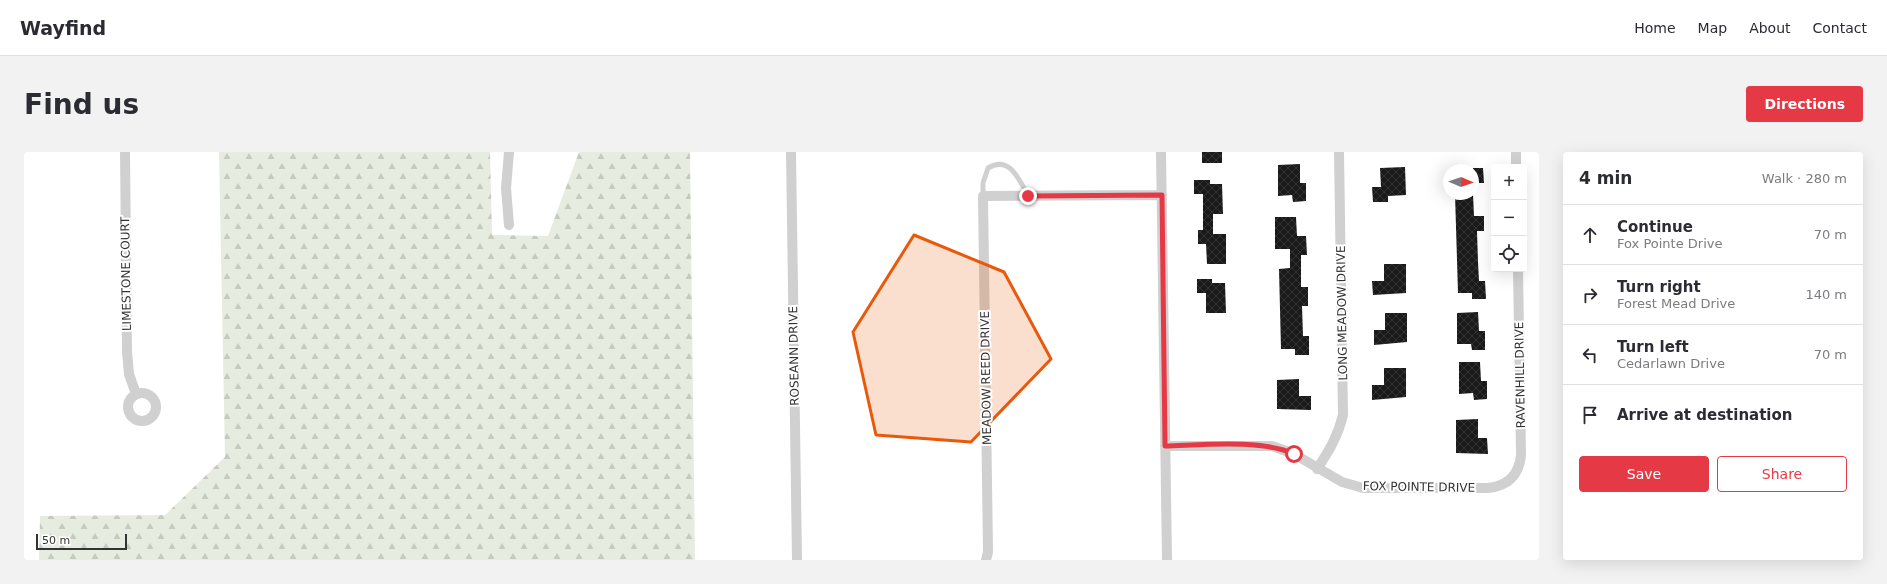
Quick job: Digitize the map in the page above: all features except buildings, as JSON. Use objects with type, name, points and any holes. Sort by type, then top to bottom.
[{"type":"street","name":"LIMESTONE COURT","points":[[125,152],[127,352],[129,374],[136,394]]},
{"type":"street","points":[[509,152],[506,188],[509,225]]},
{"type":"street","name":"ROSEANN DRIVE","points":[[791,152],[797,560]]},
{"type":"street","points":[[1161,152],[1167,560]]},
{"type":"street","name":"LONG MEADOW DRIVE","points":[[1318,468],[1333,444],[1340,428],[1342,415],[1339,152]]},
{"type":"street","points":[[1516,152],[1516,164]]},
{"type":"street","points":[[983,196],[1162,195]]},
{"type":"street","name":"MEADOW REED DRIVE","points":[[983,196],[988,552],[986,560]]},
{"type":"street","name":"RAVENHILL DRIVE","points":[[1511,479],[1518,469],[1521,455],[1518,272]]},
{"type":"street","name":"FOX POINTE DRIVE","points":[[1165,446],[1272,446],[1290,452],[1342,482],[1363,488],[1488,488],[1500,486],[1511,479]]},
{"type":"lane","points":[[983,196],[983,183],[988,168],[994,164],[1002,164],[1010,167],[1028,196]]},
{"type":"highlighted area","points":[[914,235],[1004,272],[1051,359],[971,442],[876,435],[853,332]]},
{"type":"green space","points":[[219,152],[490,152],[492,235],[548,236],[579,152],[690,152],[695,560],[39,560],[40,516],[165,515],[225,457]]},
{"type":"route","points":[[1028,196],[1162,195],[1165,446],[1259,445],[1280,448],[1294,454]]}]
